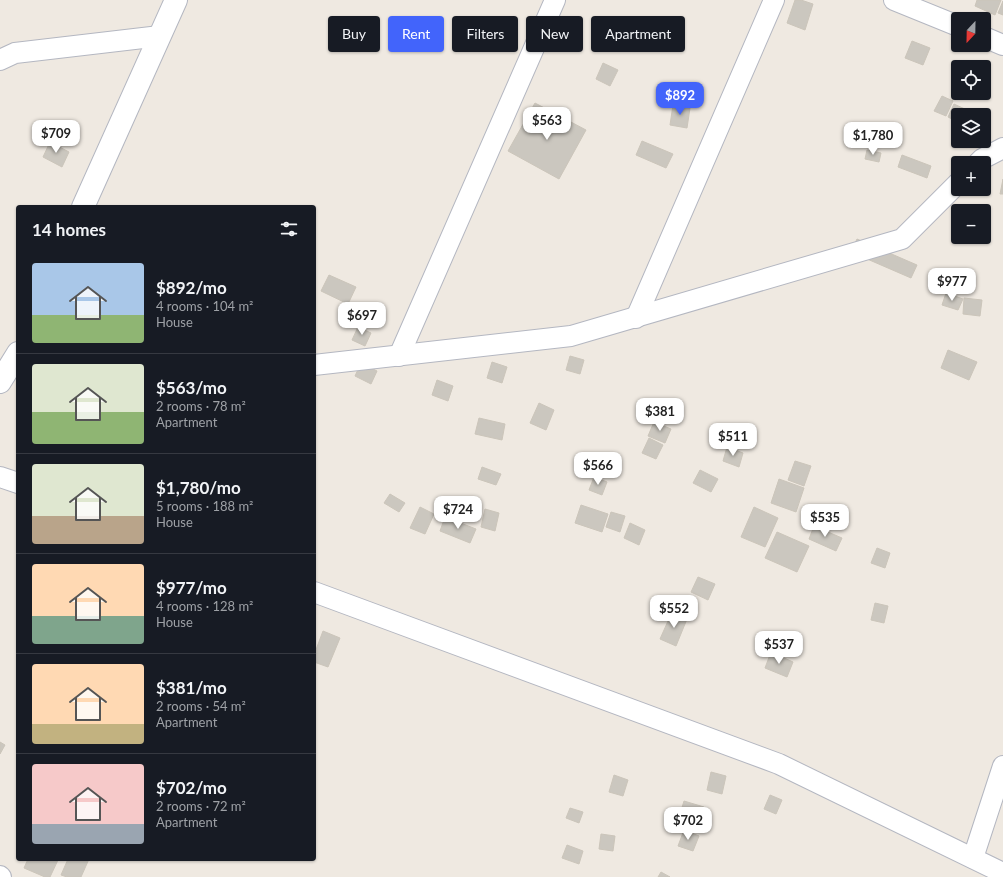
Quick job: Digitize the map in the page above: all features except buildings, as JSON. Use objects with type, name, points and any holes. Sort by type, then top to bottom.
[{"type":"street","points":[[84,205],[176,0]]},
{"type":"street","points":[[399,356],[555,0]]},
{"type":"street","points":[[636,318],[774,0]]},
{"type":"street","points":[[894,0],[951,23]]},
{"type":"street","points":[[0,60],[14,53],[160,36]]},
{"type":"street","points":[[991,40],[1003,45]]},
{"type":"street","points":[[988,156],[1003,148]]},
{"type":"street","points":[[316,365],[571,336],[902,239],[951,190]]},
{"type":"street","points":[[0,382],[16,356]]},
{"type":"street","points":[[0,476],[16,482]]},
{"type":"street","points":[[316,593],[779,764],[1003,873]]},
{"type":"street","points":[[973,858],[1003,766]]}]
